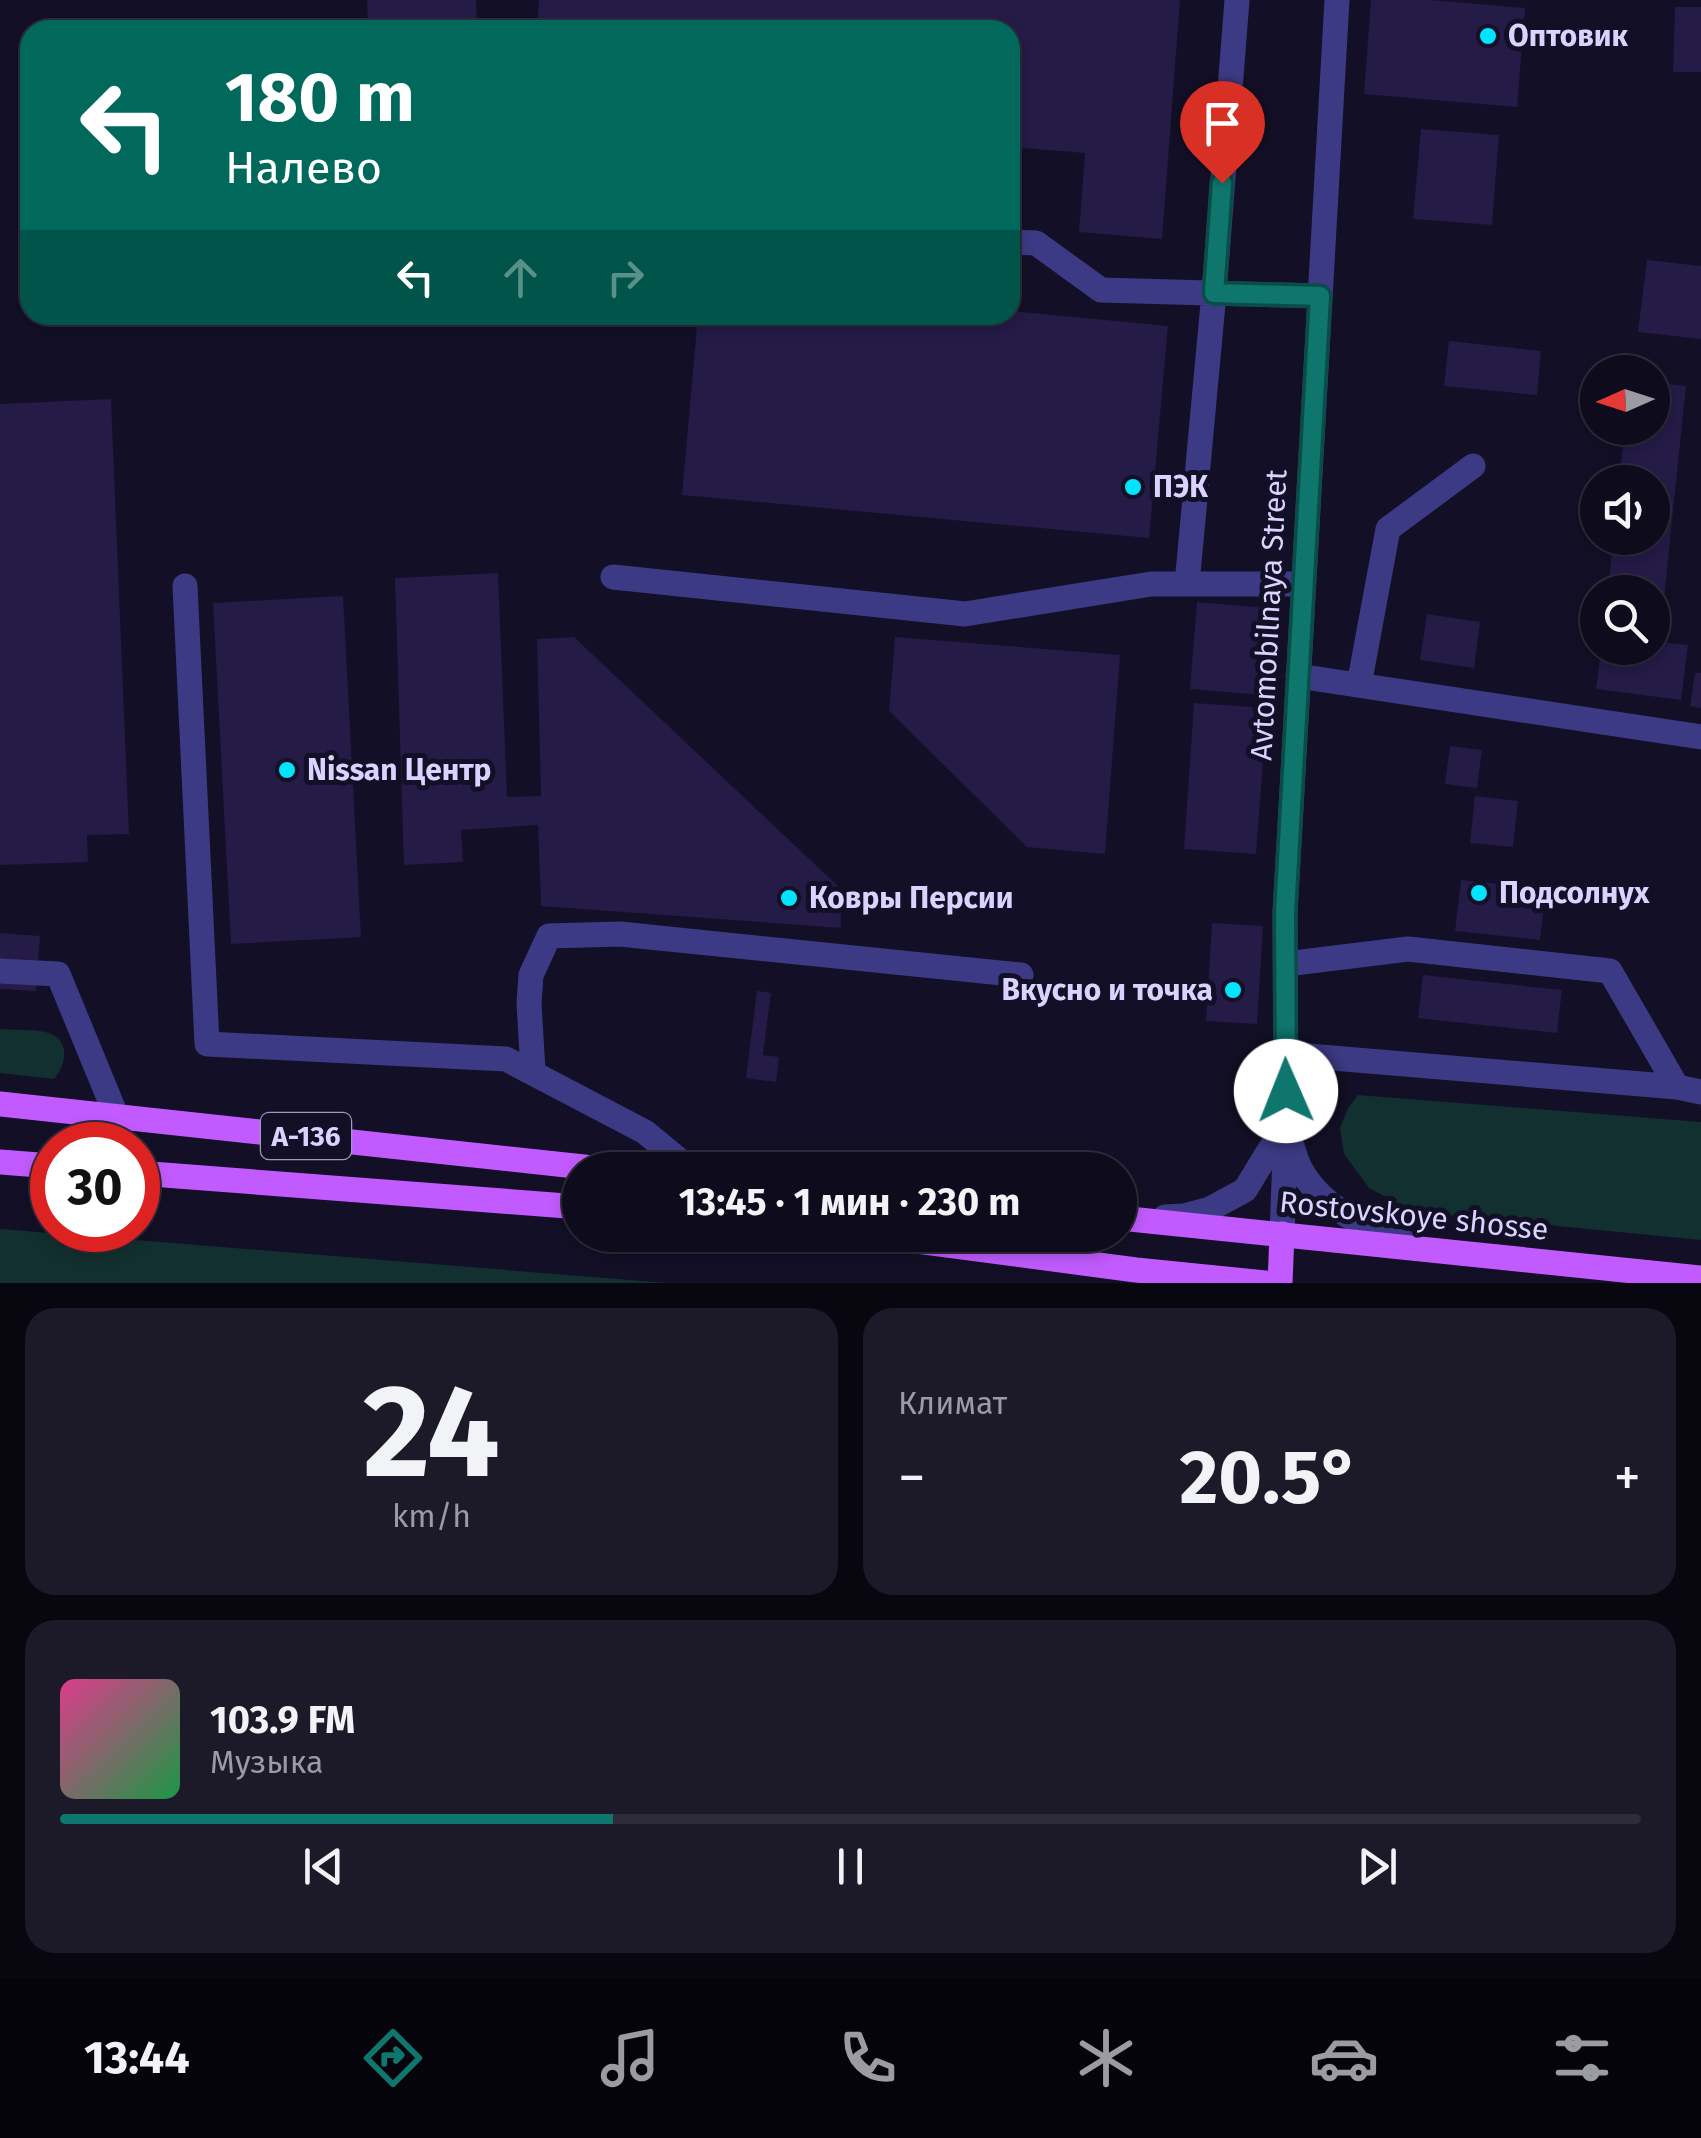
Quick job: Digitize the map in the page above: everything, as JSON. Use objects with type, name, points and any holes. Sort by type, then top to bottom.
[{"type":"main road","name":"А-136","points":[[0,1104],[562,1164]]},
{"type":"main road","points":[[0,1162],[30,1164]]},
{"type":"main road","name":"А-136","points":[[160,1174],[562,1207]]},
{"type":"main road","name":"Rostovskoye shosse","points":[[1137,1220],[1701,1278]]},
{"type":"main road","points":[[1280,1283],[1282,1234]]},
{"type":"main road","points":[[1000,1252],[1265,1283]]},
{"type":"street","points":[[1187,584],[1237,0]]},
{"type":"street","name":"Avtomobilnaya Street","points":[[1282,1234],[1286,964],[1279,912],[1298,676],[1337,0]]},
{"type":"street","points":[[1020,243],[1036,244],[1101,290],[1320,296]]},
{"type":"street","points":[[1359,685],[1388,529],[1473,466]]},
{"type":"street","points":[[613,577],[964,614],[1151,584],[1303,584]]},
{"type":"street","points":[[185,586],[207,1044],[506,1059],[645,1132],[669,1152]]},
{"type":"street","points":[[1298,676],[1701,737]]},
{"type":"street","points":[[533,1072],[531,975],[550,936],[620,934],[1021,975]]},
{"type":"street","points":[[1286,964],[1408,949],[1610,971],[1689,1090]]},
{"type":"street","points":[[0,971],[58,974],[116,1115]]},
{"type":"street","points":[[1286,1054],[1689,1090]]},
{"type":"street","points":[[1137,1217],[1184,1216],[1210,1210],[1245,1190],[1286,1129]]},
{"type":"street","points":[[1286,1129],[1299,1165],[1342,1214],[1417,1248]]},
{"type":"green space","points":[[0,1029],[38,1031],[56,1037],[64,1054],[54,1079],[0,1073]]},
{"type":"green space","points":[[1358,1095],[1701,1122],[1701,1240],[1414,1212],[1369,1188],[1344,1154],[1340,1128]]},
{"type":"green space","points":[[0,1229],[30,1231],[30,1252],[160,1252],[160,1242],[667,1283],[0,1283]]},
{"type":"building","points":[[367,0],[476,0],[477,20],[368,20]]},
{"type":"building","points":[[539,0],[1180,0],[1162,239],[1079,232],[1085,153],[1020,148],[1020,20],[538,20]]},
{"type":"building","points":[[1371,0],[1431,0],[1525,8],[1517,107],[1364,94]]},
{"type":"building","points":[[1675,7],[1701,7],[1701,72],[1673,72]]},
{"type":"building","points":[[1421,129],[1499,135],[1492,225],[1413,219]]},
{"type":"building","points":[[1647,260],[1701,266],[1701,339],[1638,332]]},
{"type":"building","points":[[1020,312],[1168,326],[1149,538],[682,495],[697,325],[1020,325]]},
{"type":"building","points":[[1449,341],[1541,351],[1537,395],[1444,386]]},
{"type":"building","points":[[1670,384],[1686,386],[1670,540],[1670,465],[1621,465],[1623,445],[1670,445]]},
{"type":"building","points":[[111,399],[129,834],[87,835],[88,862],[0,865],[0,404]]},
{"type":"building","points":[[1611,555],[1668,555],[1666,575],[1610,575]]},
{"type":"building","points":[[498,573],[507,797],[541,796],[537,639],[574,637],[840,888],[841,928],[541,906],[538,825],[461,830],[463,862],[404,865],[395,578]]},
{"type":"building","name":"Nissan Центр","points":[[343,596],[361,937],[231,944],[213,603]]},
{"type":"building","points":[[1197,602],[1267,608],[1261,695],[1190,689]]},
{"type":"building","points":[[1427,614],[1480,622],[1474,668],[1420,660]]},
{"type":"building","points":[[895,637],[1120,655],[1105,854],[1027,847],[889,711]]},
{"type":"building","points":[[1670,643],[1688,645],[1681,700],[1596,689],[1599,665],[1670,665]]},
{"type":"building","points":[[1695,673],[1701,673],[1701,708],[1690,706]]},
{"type":"building","points":[[1194,703],[1267,708],[1256,854],[1184,849]]},
{"type":"building","points":[[1450,746],[1482,750],[1477,788],[1445,784]]},
{"type":"building","points":[[1475,796],[1518,801],[1513,847],[1470,843]]},
{"type":"building","points":[[1461,880],[1546,889],[1540,940],[1455,931]]},
{"type":"building","points":[[1212,923],[1263,926],[1257,1024],[1206,1021]]},
{"type":"building","points":[[0,933],[40,936],[36,991],[0,989]]},
{"type":"building","points":[[1423,975],[1562,990],[1557,1033],[1418,1018]]},
{"type":"building","points":[[757,991],[771,993],[763,1055],[779,1057],[776,1082],[746,1078]]},
{"type":"place","name":"Оптовик","points":[[1488,36]]},
{"type":"place","name":"ПЭК","points":[[1133,487]]},
{"type":"place","name":"Nissan Центр","points":[[287,770]]},
{"type":"place","name":"Подсолнух","points":[[1479,893]]},
{"type":"place","name":"Ковры Персии","points":[[789,898]]},
{"type":"place","name":"Вкусно и точка","points":[[1233,990]]},
{"type":"route","points":[[1222,183],[1214,293],[1320,296],[1285,913],[1286,1091]]}]
